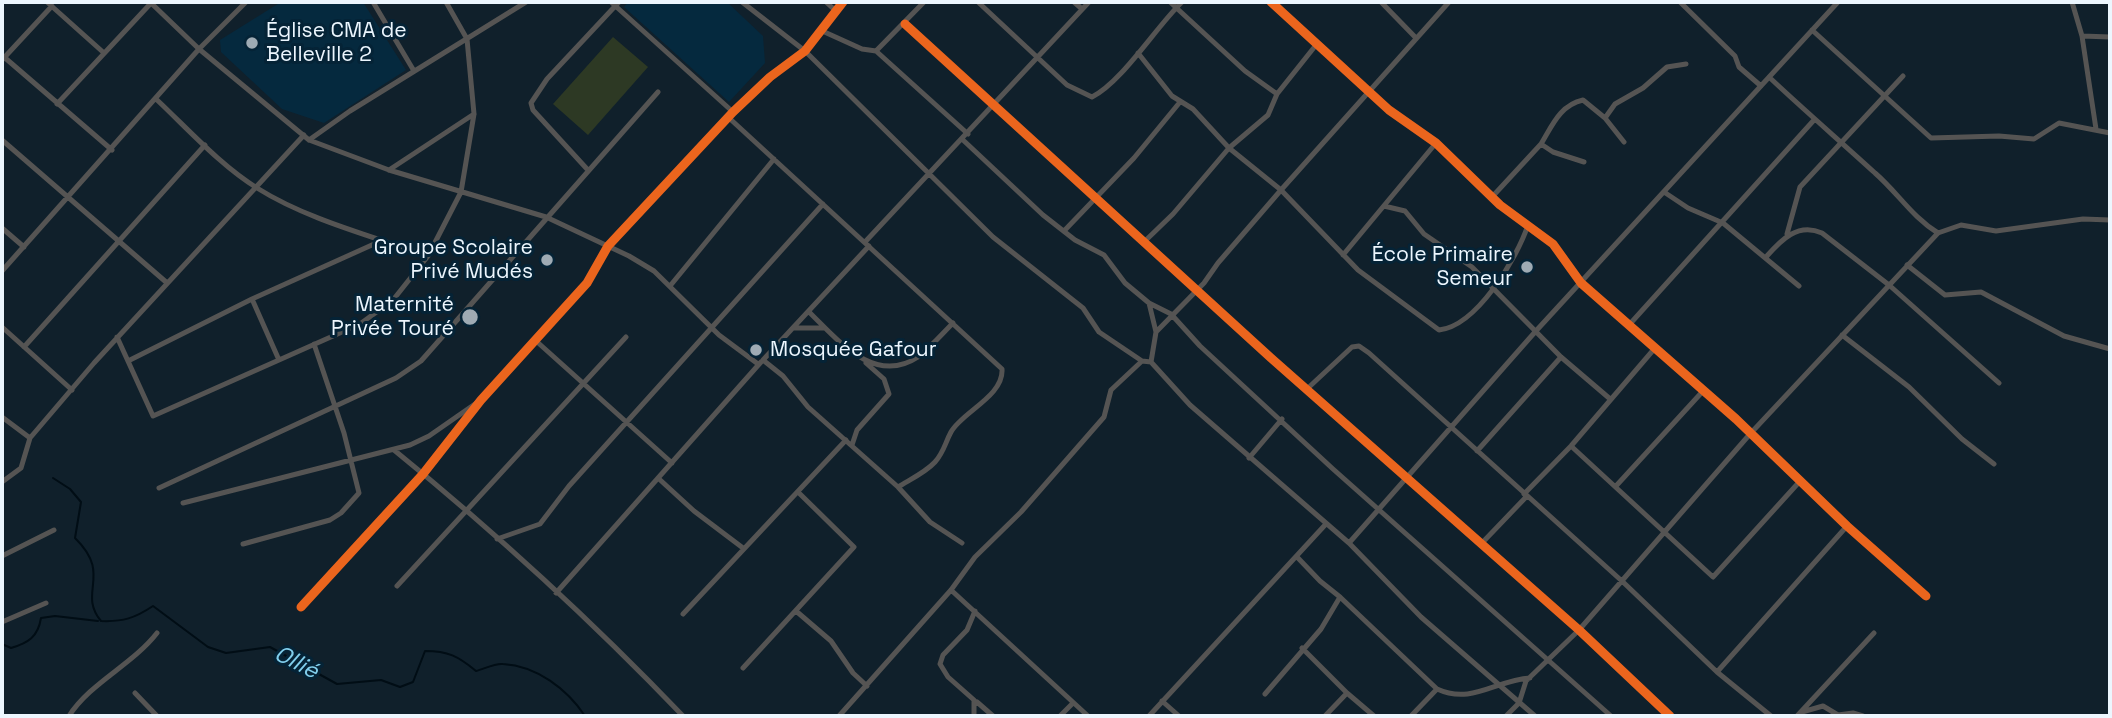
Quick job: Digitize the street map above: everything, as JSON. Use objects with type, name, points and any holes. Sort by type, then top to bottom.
[{"type":"street","points":[[57,104],[151,2],[199,49],[307,138],[389,170],[546,217],[645,264],[714,330],[783,376],[808,407],[898,487],[930,522],[962,543]]},
{"type":"street","points":[[2,271],[199,49],[246,2]]},
{"type":"street","points":[[373,2],[414,71]]},
{"type":"street","points":[[117,337],[152,416],[373,316],[393,300],[428,257],[461,192],[474,114],[467,39],[446,2]]},
{"type":"street","points":[[2,482],[21,468],[30,438],[117,337],[166,282],[307,138],[526,2]]},
{"type":"street","points":[[742,2],[805,51],[993,237],[1083,308],[1099,332],[1142,361],[1151,362],[1191,405],[1325,525],[1349,543],[1421,617],[1535,716]]},
{"type":"street","points":[[826,2],[837,12]]},
{"type":"street","points":[[301,607],[423,474],[481,400],[587,283],[608,246],[731,115],[770,77],[805,51],[843,2]]},
{"type":"street","points":[[876,51],[924,2]]},
{"type":"street","points":[[978,2],[1067,85],[1092,97],[1138,53],[1182,2]]},
{"type":"street","points":[[1074,2],[1082,9]]},
{"type":"street","points":[[556,593],[761,362],[809,312],[928,174],[1089,2]]},
{"type":"street","points":[[1170,2],[1245,71],[1277,94]]},
{"type":"street","points":[[1273,2],[1316,45],[1389,110],[1436,143],[1492,197],[1553,244],[1581,283],[1926,596]]},
{"type":"street","points":[[1381,2],[1416,38]]},
{"type":"street","points":[[1156,332],[1171,314],[1198,290],[1281,190],[1449,2]]},
{"type":"street","points":[[1680,2],[1735,56],[1739,67],[1761,86]]},
{"type":"street","points":[[1349,543],[1452,430],[1535,332],[1838,2]]},
{"type":"street","points":[[2072,2],[2082,36],[2096,129]]},
{"type":"street","points":[[587,169],[533,110],[531,103],[547,79],[615,3],[774,159],[1002,369],[1003,375],[973,412],[951,432],[947,446],[937,461],[898,487]]},
{"type":"street","points":[[104,53],[50,4],[3,59],[112,150]]},
{"type":"street","points":[[905,24],[1579,630],[1670,716]]},
{"type":"street","points":[[820,30],[862,48],[876,51],[968,134]]},
{"type":"street","points":[[1812,30],[1884,93],[1924,135],[1931,138],[1999,136],[2034,139],[2059,123],[2110,133]]},
{"type":"street","points":[[2082,36],[2110,37]]},
{"type":"street","points":[[1145,241],[1173,214],[1229,148],[1268,115],[1277,94],[1316,45]]},
{"type":"street","points":[[1138,53],[1180,102],[1193,109],[1229,148],[1281,190],[1343,255],[1382,290],[1438,330],[1452,326],[1468,314],[1493,288],[1515,259],[1528,225]]},
{"type":"street","points":[[1605,118],[1615,104],[1643,88],[1667,67],[1686,64]]},
{"type":"street","points":[[1766,257],[1787,234],[1800,187],[1884,93],[1903,76]]},
{"type":"street","points":[[1769,77],[1839,144],[1876,174],[1918,220],[1938,233]]},
{"type":"street","points":[[159,488],[396,378],[421,361],[587,169],[658,92]]},
{"type":"street","points":[[156,99],[256,188],[303,210],[428,257]]},
{"type":"street","points":[[1492,197],[1542,144],[1557,117],[1577,102],[1587,101],[1605,118],[1623,142]]},
{"type":"street","points":[[1064,232],[1180,102]]},
{"type":"street","points":[[389,170],[474,114]]},
{"type":"street","points":[[1629,325],[1814,120]]},
{"type":"street","points":[[963,139],[1064,232],[1104,255],[1125,283],[1149,303],[1171,314],[1200,346],[1611,716]]},
{"type":"street","points":[[2,140],[166,282]]},
{"type":"street","points":[[1343,255],[1436,143]]},
{"type":"street","points":[[1542,144],[1553,152],[1584,162]]},
{"type":"street","points":[[24,347],[121,242],[205,145]]},
{"type":"street","points":[[670,286],[774,159]]},
{"type":"street","points":[[1664,192],[1688,208],[1723,223],[1799,286]]},
{"type":"street","points":[[497,539],[540,524],[626,422],[714,330],[823,204]]},
{"type":"street","points":[[1384,206],[1405,211],[1424,234],[1472,267],[1561,357],[1609,398]]},
{"type":"street","points":[[1506,716],[1519,704],[1521,691],[1530,678],[1579,630],[1750,434],[1938,233],[1961,225],[1996,231],[2083,219],[2110,220]]},
{"type":"street","points":[[2,228],[23,247]]},
{"type":"street","points":[[1787,234],[1813,229],[1822,233],[1889,285],[1999,383]]},
{"type":"street","points":[[128,361],[252,299],[383,240]]},
{"type":"street","points":[[1907,265],[1945,295],[1981,292],[2064,336],[2110,349]]},
{"type":"street","points":[[252,299],[279,360]]},
{"type":"street","points":[[1149,303],[1156,332],[1151,362]]},
{"type":"street","points":[[809,312],[884,379],[889,394],[858,429],[852,445]]},
{"type":"street","points":[[861,360],[878,365],[901,364],[918,357],[953,323]]},
{"type":"street","points":[[2,327],[72,390]]},
{"type":"street","points":[[794,328],[825,327]]},
{"type":"street","points":[[1842,335],[1909,387],[1962,439],[1994,464]]},
{"type":"street","points":[[397,586],[626,337]]},
{"type":"street","points":[[535,340],[672,463]]},
{"type":"street","points":[[243,544],[330,520],[341,513],[359,493],[352,460],[314,344]]},
{"type":"street","points":[[1308,388],[1352,347],[1359,346],[1623,582],[1717,672],[1771,716]]},
{"type":"street","points":[[1481,544],[1571,446],[1609,398],[1655,348]]},
{"type":"street","points":[[1478,451],[1561,357]]},
{"type":"street","points":[[839,716],[951,590],[975,557],[1021,512],[1104,417],[1111,390],[1142,361]]},
{"type":"street","points":[[1616,486],[1703,391]]},
{"type":"street","points":[[183,503],[394,450],[429,436],[481,400]]},
{"type":"street","points":[[2,417],[30,438]]},
{"type":"street","points":[[1249,458],[1282,419]]},
{"type":"street","points":[[683,614],[846,440]]},
{"type":"street","points":[[1571,446],[1616,486],[1663,535],[1713,578],[1801,481]]},
{"type":"street","points":[[394,450],[556,593],[634,665],[683,716]]},
{"type":"street","points":[[659,478],[694,511],[743,548]]},
{"type":"street","points":[[743,668],[854,547],[799,493]]},
{"type":"street","points":[[1149,716],[1298,558],[1325,525]]},
{"type":"street","points":[[1717,672],[1847,526]]},
{"type":"street","points":[[2,556],[54,530]]},
{"type":"street","points":[[1298,558],[1437,689],[1461,695],[1480,694],[1514,678],[1530,678]]},
{"type":"street","points":[[951,590],[1088,716]]},
{"type":"street","points":[[1265,694],[1331,615],[1340,597]]},
{"type":"street","points":[[2,622],[46,603]]},
{"type":"street","points":[[796,611],[831,641],[853,673],[867,686]]},
{"type":"street","points":[[975,611],[967,630],[940,660],[943,670],[993,716]]},
{"type":"street","points":[[69,716],[120,668],[144,650],[157,633]]},
{"type":"street","points":[[1799,714],[1874,633]]},
{"type":"street","points":[[1302,648],[1374,716]]},
{"type":"street","points":[[1411,716],[1437,689]]},
{"type":"street","points":[[135,693],[157,716]]},
{"type":"street","points":[[1325,716],[1347,693]]},
{"type":"street","points":[[974,700],[974,716]]},
{"type":"street","points":[[1162,701],[1180,716]]},
{"type":"street","points":[[1060,716],[1073,703]]},
{"type":"street","points":[[1799,714],[1823,706],[1838,715],[1853,713],[1863,716]]},
{"type":"shaded area","points":[[281,2],[363,2],[406,70],[324,123],[282,109],[221,52],[220,40]]},
{"type":"shaded area","points":[[628,2],[727,2],[763,36],[765,63],[729,102],[624,7]]},
{"type":"green space","points":[[613,37],[648,67],[588,135],[553,104]]},
{"type":"waterway","name":"Ollié","points":[[53,478],[70,489],[81,502],[75,538],[92,562],[92,601],[101,621],[128,618],[153,606],[208,647],[226,653],[270,647],[337,684],[381,680],[400,687],[413,682],[425,651],[452,655],[476,671],[500,664],[516,666],[539,674],[560,688],[585,716]]},
{"type":"waterway","points":[[2,644],[11,648],[27,641],[35,635],[41,618],[55,616],[98,621]]},
{"type":"cycle path","points":[[301,607],[423,474],[481,400],[587,283],[608,246],[733,112],[770,77],[805,51],[843,2]]},
{"type":"cycle path","points":[[1271,2],[1389,110],[1436,143],[1500,205],[1553,244],[1581,283],[1736,419],[1847,526],[1926,596]]},
{"type":"cycle path","points":[[905,24],[1271,358],[1579,630],[1670,716]]},
{"type":"place","name":"Église CMA de Belleville 2","points":[[252,43]]},
{"type":"place","name":"Groupe Scolaire Privé Mudés","points":[[547,260]]},
{"type":"place","name":"École Primaire Semeur","points":[[1527,267]]},
{"type":"place","name":"Maternité Privée Touré","points":[[470,317]]},
{"type":"place","name":"Mosquée Gafour","points":[[756,350]]}]
